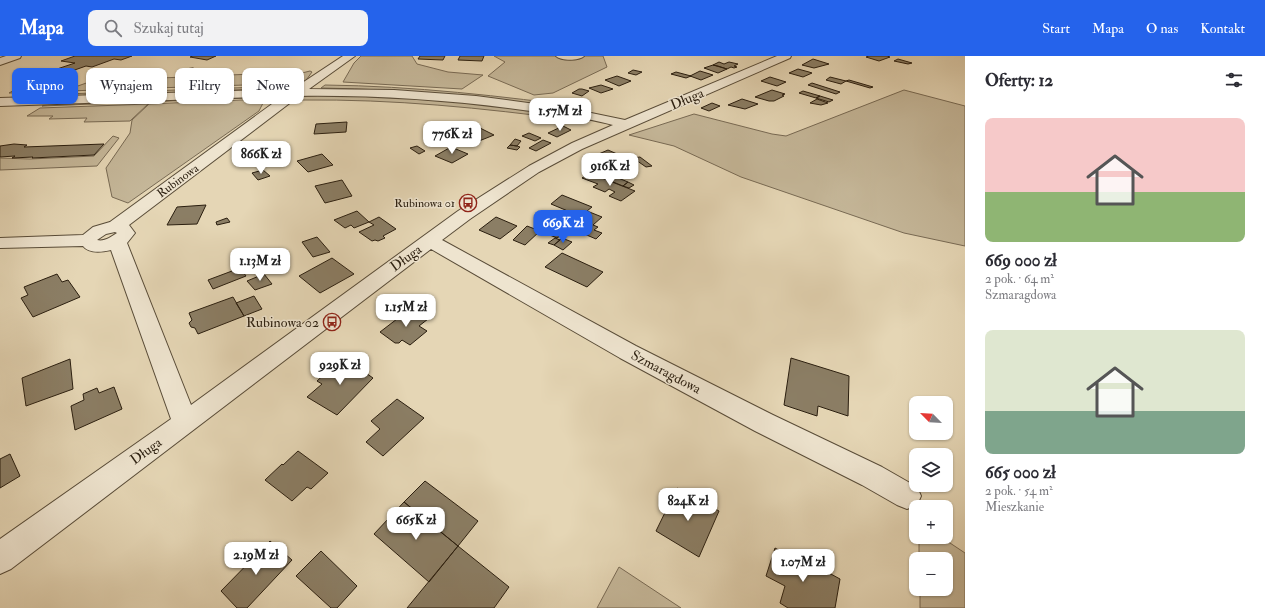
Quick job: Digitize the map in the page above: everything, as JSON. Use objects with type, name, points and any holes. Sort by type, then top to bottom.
[{"type":"street","points":[[0,62],[16,56]]},
{"type":"street","name":"Rubinowa","points":[[304,88],[350,56]]},
{"type":"street","points":[[561,56],[579,56]]},
{"type":"street","name":"Długa","points":[[0,558],[185,423],[464,215],[534,169],[577,146],[626,124],[786,56]]},
{"type":"street","points":[[304,91],[355,91],[455,97],[591,116],[626,124]]},
{"type":"street","points":[[0,102],[242,93]]},
{"type":"street","name":"Rubinowa","points":[[0,243],[88,240],[91,245],[100,246],[282,104]]},
{"type":"street","points":[[116,234],[185,423]]},
{"type":"street","name":"Szmaragdowa","points":[[430,241],[628,352],[764,423],[872,476],[907,496]]},
{"type":"shaded area","points":[[361,56],[412,56],[417,64],[448,72],[483,75],[462,89],[343,82],[354,63]]},
{"type":"shaded area","points":[[494,56],[603,56],[607,67],[553,93],[534,95],[488,76],[505,62]]},
{"type":"shaded area","points":[[304,72],[312,72],[304,83]]},
{"type":"shaded area","points":[[242,74],[242,85],[234,85],[234,75]]},
{"type":"shaded area","points":[[175,77],[175,87],[167,88],[167,78]]},
{"type":"shaded area","points":[[86,83],[86,90],[78,91],[78,86]]},
{"type":"shaded area","points":[[325,85],[391,87],[458,92],[590,108],[588,111],[455,95],[388,90],[321,88]]},
{"type":"shaded area","points":[[234,88],[242,88],[242,90],[234,90]]},
{"type":"shaded area","points":[[167,90],[175,90],[175,92],[167,93]]},
{"type":"shaded area","points":[[904,90],[965,106],[965,246],[904,233],[741,177],[674,146],[629,135],[694,114],[772,134],[786,136]]},
{"type":"shaded area","points":[[86,93],[86,96],[78,96],[78,94]]},
{"type":"shaded area","points":[[304,94],[451,100],[580,116],[573,120],[438,105],[370,101],[304,100]]},
{"type":"shaded area","points":[[242,95],[242,98],[234,99],[234,96]]},
{"type":"shaded area","points":[[167,98],[175,98],[175,101],[167,101]]},
{"type":"shaded area","points":[[234,100],[242,100],[242,104],[262,104],[259,111],[128,203],[112,197],[106,168],[130,133],[132,120],[149,104],[234,104]]},
{"type":"shaded area","points":[[78,102],[86,102],[86,104],[93,104],[42,106],[49,104],[78,104]]},
{"type":"shaded area","points":[[148,104],[130,121],[84,122],[87,118],[49,119],[53,116],[27,116],[40,108]]},
{"type":"shaded area","points":[[113,136],[119,138],[97,166],[0,170],[0,158],[30,159],[94,156]]},
{"type":"shaded area","points":[[919,544],[952,544],[965,553],[965,608],[920,608],[920,596],[953,596],[953,552],[919,552]]},
{"type":"shaded area","points":[[619,567],[681,608],[597,608]]},
{"type":"building","points":[[75,56],[132,56],[121,60],[114,59],[92,67],[86,66],[78,69],[60,68],[75,63],[61,61]]},
{"type":"building","points":[[216,56],[207,60],[190,57]]},
{"type":"building","points":[[420,56],[445,56],[443,60],[418,59]]},
{"type":"building","points":[[460,56],[484,56],[482,61],[458,60]]},
{"type":"building","points":[[866,57],[890,57],[879,61]]},
{"type":"building","points":[[813,59],[829,64],[814,68],[802,65]]},
{"type":"building","points":[[898,59],[912,63],[908,64],[894,61]]},
{"type":"building","points":[[719,62],[724,64],[729,62],[738,64],[734,66],[737,67],[727,69],[713,65]]},
{"type":"building","points":[[713,65],[727,69],[718,73],[704,68]]},
{"type":"building","points":[[798,69],[812,73],[803,77],[789,73]]},
{"type":"building","points":[[633,70],[642,72],[636,75],[628,73]]},
{"type":"building","points":[[700,71],[713,75],[701,80],[690,76]]},
{"type":"building","points":[[676,72],[691,76],[686,78],[671,74]]},
{"type":"building","points":[[617,76],[631,81],[619,86],[605,80]]},
{"type":"building","points":[[770,77],[786,82],[777,86],[761,81]]},
{"type":"building","points":[[830,77],[846,81],[841,84],[826,80]]},
{"type":"building","points":[[849,80],[873,87],[870,88],[846,81]]},
{"type":"building","points":[[812,83],[840,92],[836,94],[808,85]]},
{"type":"building","points":[[601,85],[613,89],[601,93],[589,88]]},
{"type":"building","points":[[579,89],[589,91],[582,96],[572,93]]},
{"type":"building","points":[[772,90],[785,94],[774,101],[755,97]]},
{"type":"building","points":[[803,91],[820,96],[816,98],[799,93]]},
{"type":"building","points":[[820,96],[833,100],[829,102],[816,98]]},
{"type":"building","points":[[742,99],[758,104],[745,109],[728,105]]},
{"type":"building","points":[[817,99],[828,103],[821,105],[810,103]]},
{"type":"building","points":[[712,103],[720,106],[709,111],[701,108]]},
{"type":"building","points":[[347,122],[346,132],[314,134],[316,124]]},
{"type":"building","points":[[472,124],[494,135],[479,141],[476,140],[471,142],[463,138],[468,136],[457,130]]},
{"type":"building","points":[[563,126],[571,130],[557,137],[548,133]]},
{"type":"building","points":[[529,133],[541,138],[535,141],[522,136]]},
{"type":"building","points":[[515,139],[521,141],[517,146],[510,145]]},
{"type":"building","points":[[543,140],[551,143],[536,151],[529,148]]},
{"type":"building","points":[[14,144],[27,145],[24,147],[104,144],[94,155],[32,158],[33,157],[12,158],[15,156],[0,157],[0,146]]},
{"type":"building","points":[[510,145],[520,147],[517,150],[507,148]]},
{"type":"building","points":[[417,146],[425,151],[419,154],[410,148]]},
{"type":"building","points":[[451,147],[468,154],[452,163],[435,156]]},
{"type":"building","points":[[608,150],[624,157],[611,164],[594,156]]},
{"type":"building","points":[[322,154],[333,165],[308,172],[297,161]]},
{"type":"building","points":[[594,156],[611,164],[599,170],[582,163]]},
{"type":"building","points":[[640,157],[652,166],[646,167],[633,158]]},
{"type":"building","points":[[263,170],[270,176],[258,180],[252,173]]},
{"type":"building","points":[[589,173],[635,191],[621,201],[609,196],[615,192],[609,189],[605,192],[593,187],[598,184],[582,178]]},
{"type":"building","points":[[606,173],[628,182],[623,186],[601,177]]},
{"type":"building","points":[[342,180],[352,196],[325,203],[315,186]]},
{"type":"building","points":[[628,182],[634,185],[629,188],[623,186]]},
{"type":"building","points":[[562,195],[592,207],[587,211],[602,217],[593,225],[598,227],[594,230],[602,233],[596,239],[575,230],[572,231],[562,225],[575,214],[551,204]]},
{"type":"building","points":[[206,205],[197,224],[167,225],[177,207]]},
{"type":"building","points":[[357,211],[369,222],[354,228],[351,225],[345,228],[334,220]]},
{"type":"building","points":[[379,217],[396,229],[383,236],[385,238],[378,241],[372,241],[359,232],[374,225],[369,222]]},
{"type":"building","points":[[496,217],[517,226],[500,239],[479,230]]},
{"type":"building","points":[[227,218],[230,222],[217,225],[216,222]]},
{"type":"building","points":[[527,226],[540,231],[525,245],[513,240]]},
{"type":"building","points":[[545,227],[563,234],[557,238],[540,231]]},
{"type":"building","points":[[317,237],[330,252],[313,257],[302,242]]},
{"type":"building","points":[[555,238],[560,240],[554,245],[548,243]]},
{"type":"building","points":[[562,238],[572,242],[563,250],[554,245]]},
{"type":"building","points":[[273,251],[283,264],[263,271],[256,257]]},
{"type":"building","points":[[562,253],[603,272],[587,287],[545,267]]},
{"type":"building","points":[[332,258],[354,274],[320,293],[299,276]]},
{"type":"building","points":[[240,268],[246,276],[213,289],[208,280]]},
{"type":"building","points":[[57,274],[62,282],[68,280],[80,297],[33,317],[21,298],[28,295],[24,287]]},
{"type":"building","points":[[264,274],[272,284],[255,290],[247,281]]},
{"type":"building","points":[[254,296],[262,309],[244,316],[236,303]]},
{"type":"building","points":[[233,297],[244,316],[198,334],[195,328],[191,327],[189,323],[192,320],[189,313]]},
{"type":"building","points":[[410,309],[428,319],[419,326],[427,331],[410,345],[402,340],[399,343],[395,343],[380,332]]},
{"type":"building","points":[[343,357],[373,378],[337,415],[307,397],[322,384],[317,381]]},
{"type":"building","points":[[791,358],[849,376],[848,416],[818,406],[817,416],[784,405]]},
{"type":"building","points":[[70,359],[73,389],[26,406],[22,378]]},
{"type":"building","points":[[114,387],[122,409],[75,430],[71,406],[84,400],[83,394],[97,388],[99,393]]},
{"type":"building","points":[[397,399],[424,418],[383,456],[366,442],[380,429],[371,421]]},
{"type":"building","points":[[298,451],[328,473],[311,489],[307,487],[292,501],[265,480]]},
{"type":"building","points":[[10,454],[20,476],[0,488],[0,459]]},
{"type":"building","points":[[425,481],[478,521],[458,546],[404,502]]},
{"type":"building","points":[[677,488],[719,511],[699,557],[656,531]]},
{"type":"building","points":[[404,502],[458,546],[429,582],[374,534]]},
{"type":"building","points":[[270,541],[292,560],[247,608],[237,608],[221,591]]},
{"type":"building","points":[[458,546],[509,587],[494,608],[407,608]]},
{"type":"building","points":[[775,548],[816,570],[818,567],[840,579],[835,608],[788,608],[780,603],[785,586],[766,576]]},
{"type":"building","points":[[321,551],[357,586],[337,608],[331,608],[296,576]]},
{"type":"place","name":"Rubinowa 01","points":[[468,203]]},
{"type":"place","name":"Rubinowa 02","points":[[332,322]]}]
